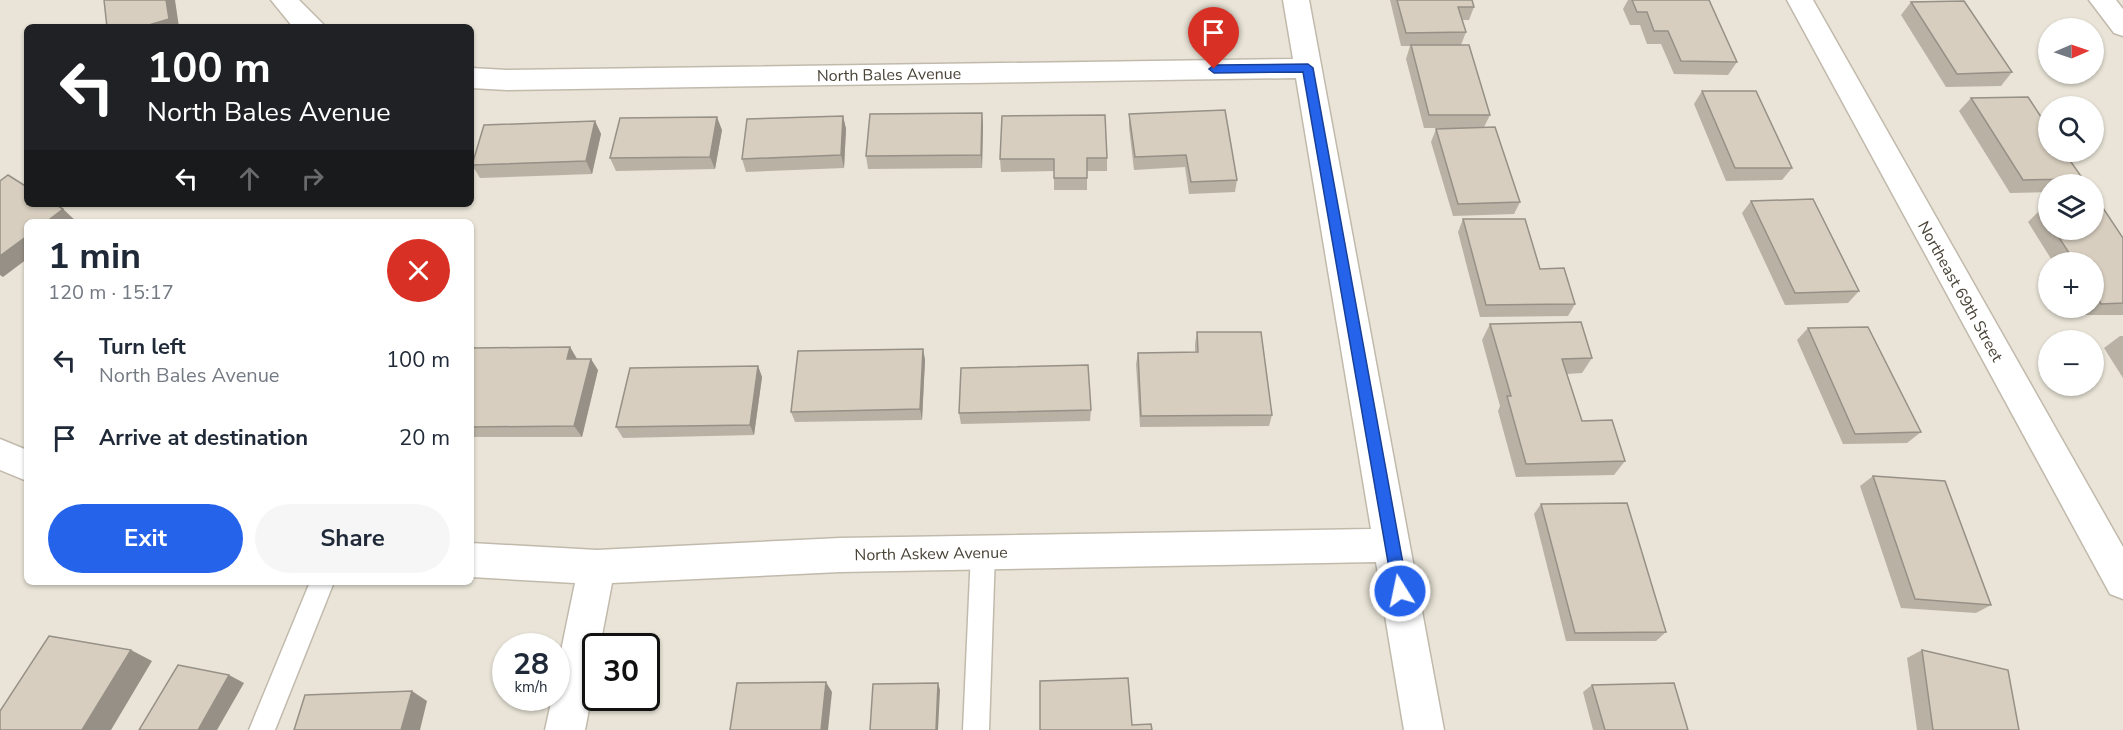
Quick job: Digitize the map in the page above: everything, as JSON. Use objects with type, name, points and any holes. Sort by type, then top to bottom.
[{"type":"street","points":[[284,0],[300,19],[308,24]]},
{"type":"street","points":[[1296,0],[1424,730]]},
{"type":"street","name":"Northeast 69th Street","points":[[1800,0],[2123,582]]},
{"type":"street","points":[[2102,0],[2123,27]]},
{"type":"street","name":"North Bales Avenue","points":[[474,78],[507,80],[1308,68]]},
{"type":"street","points":[[0,454],[24,465]]},
{"type":"street","name":"North Askew Avenue","points":[[474,560],[597,567],[840,555],[1392,545]]},
{"type":"street","points":[[565,730],[597,567]]},
{"type":"lane","points":[[976,730],[983,552]]},
{"type":"lane","points":[[262,730],[321,585]]},
{"type":"shaded area","points":[[0,0],[2123,0],[2123,730],[0,730]]},
{"type":"building","points":[[104,0],[166,0],[169,19],[152,24],[107,24]]},
{"type":"building","points":[[1397,0],[1472,0],[1474,7],[1458,7],[1466,32],[1406,33]]},
{"type":"building","points":[[1632,0],[1709,0],[1737,62],[1681,61],[1668,31],[1654,31],[1647,12],[1637,12]]},
{"type":"building","points":[[1964,1],[2012,72],[1957,74],[1911,2]]},
{"type":"building","points":[[1411,45],[1469,45],[1490,115],[1429,115]]},
{"type":"building","points":[[1702,91],[1756,91],[1792,168],[1735,168]]},
{"type":"building","points":[[2028,97],[2038,112],[2038,162],[2071,162],[2079,174],[2038,174],[2038,180],[2023,180],[1971,98]]},
{"type":"building","points":[[1225,110],[1237,180],[1191,182],[1186,155],[1135,157],[1129,114]]},
{"type":"building","points":[[982,113],[981,155],[866,156],[870,114]]},
{"type":"building","points":[[1105,115],[1107,158],[1087,158],[1087,178],[1054,178],[1054,159],[1000,159],[1002,116]]},
{"type":"building","points":[[843,116],[841,155],[742,159],[747,119]]},
{"type":"building","points":[[717,117],[710,157],[610,158],[620,118]]},
{"type":"building","points":[[595,121],[586,161],[474,165],[484,125]]},
{"type":"building","points":[[1495,127],[1520,202],[1458,204],[1436,129]]},
{"type":"building","points":[[8,175],[24,185],[24,207],[60,207],[63,209],[50,219],[24,219],[24,238],[0,256],[0,181]]},
{"type":"building","points":[[1813,199],[1859,291],[1795,293],[1751,201]]},
{"type":"building","points":[[2104,210],[2123,238],[2123,303],[2104,304],[2104,252],[2068,252],[2061,240],[2104,240]]},
{"type":"building","points":[[1463,219],[1525,219],[1540,269],[1564,268],[1575,304],[1486,305]]},
{"type":"building","points":[[1581,322],[1592,358],[1562,359],[1582,421],[1612,420],[1625,461],[1526,464],[1507,396],[1511,396],[1490,324]]},
{"type":"building","points":[[1868,327],[1921,432],[1855,434],[1808,328]]},
{"type":"building","points":[[1197,332],[1261,332],[1272,415],[1141,416],[1138,353],[1198,352]]},
{"type":"building","points":[[570,347],[567,359],[591,359],[574,426],[474,427],[474,348]]},
{"type":"building","points":[[923,349],[920,409],[791,412],[798,351]]},
{"type":"building","points":[[1088,365],[1091,410],[959,413],[961,368]]},
{"type":"building","points":[[758,366],[750,425],[616,427],[630,368]]},
{"type":"building","points":[[1873,476],[1945,481],[1991,605],[1915,599]]},
{"type":"building","points":[[1627,503],[1666,632],[1575,633],[1541,504]]},
{"type":"building","points":[[49,636],[131,650],[82,730],[0,730],[0,711]]},
{"type":"building","points":[[1922,650],[2008,670],[2019,730],[1933,730]]},
{"type":"building","points":[[178,665],[229,675],[198,730],[139,730]]},
{"type":"building","points":[[1128,678],[1132,725],[1151,724],[1152,730],[1040,730],[1040,681]]},
{"type":"building","points":[[826,682],[821,730],[730,730],[737,683]]},
{"type":"building","points":[[938,683],[936,730],[870,730],[873,684]]},
{"type":"building","points":[[1674,683],[1688,730],[1605,730],[1592,685]]},
{"type":"building","points":[[412,691],[401,730],[294,730],[305,695]]},
{"type":"route","points":[[1214,69],[1308,68],[1400,591]]}]
